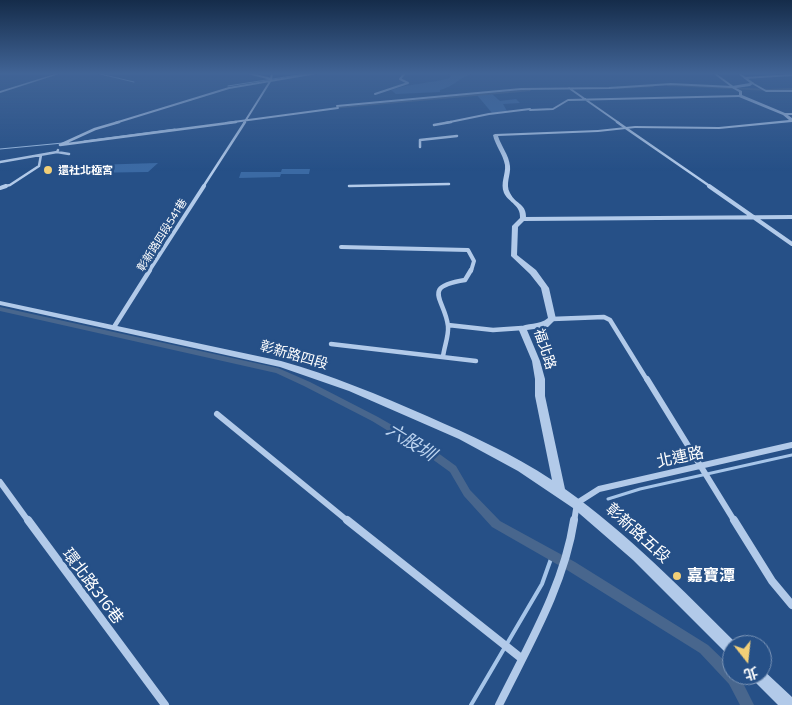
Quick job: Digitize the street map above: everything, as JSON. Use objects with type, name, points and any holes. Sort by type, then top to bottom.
[{"type":"street","points":[[57,152],[60,145],[95,128],[168,106]]},
{"type":"street","name":"彰新路四段541巷","points":[[114,327],[254,106]]},
{"type":"street","points":[[60,145],[349,106]]},
{"type":"street","points":[[434,125],[489,114],[553,109],[558,106]]},
{"type":"street","points":[[594,106],[792,244]]},
{"type":"street","points":[[764,106],[784,114],[792,121]]},
{"type":"street","points":[[784,114],[792,114]]},
{"type":"street","points":[[792,121],[720,128],[626,128],[498,135],[495,138],[507,162],[504,185],[509,197],[523,209],[524,219],[792,217]]},
{"type":"street","points":[[420,147],[420,140],[457,136]]},
{"type":"street","points":[[0,162],[57,152],[69,154]]},
{"type":"street","points":[[0,188],[10,185],[40,166],[41,154]]},
{"type":"street","points":[[62,168],[86,168]]},
{"type":"street","points":[[349,186],[449,184]]},
{"type":"street","name":"福北路","points":[[524,219],[516,226],[513,245],[514,256],[532,272],[545,288],[552,320],[545,325],[522,328],[536,361],[540,380],[540,396],[560,491]]},
{"type":"street","points":[[341,247],[468,250],[472,254],[474,260],[473,269],[465,280],[447,283],[441,289],[438,299],[448,325],[443,358]]},
{"type":"street","name":"彰新路四段","points":[[0,303],[281,364],[322,376],[382,400],[498,453],[560,491]]},
{"type":"street","points":[[552,320],[604,317],[610,320],[772,581],[792,605]]},
{"type":"street","points":[[448,325],[493,330],[522,328]]},
{"type":"street","points":[[331,344],[476,361]]},
{"type":"street","points":[[217,414],[305,487],[521,658]]},
{"type":"street","name":"北連路","points":[[577,504],[599,488],[792,445]]},
{"type":"street","name":"環北路316巷","points":[[0,482],[165,705]]},
{"type":"street","name":"彰新路五段","points":[[560,491],[637,554],[722,638]]},
{"type":"street","points":[[498,705],[561,574],[575,520],[577,504]]},
{"type":"street","points":[[768,685],[785,702]]},
{"type":"shaded area","points":[[486,106],[504,106],[507,111],[492,113]]},
{"type":"shaded area","points":[[158,163],[148,172],[82,173],[92,165]]},
{"type":"shaded area","points":[[282,169],[310,169],[309,174],[281,174],[280,177],[239,178],[241,172],[281,172]]},
{"type":"waterway","points":[[330,108],[353,106]]},
{"type":"waterway","points":[[84,141],[175,129]]},
{"type":"waterway","points":[[0,149],[63,143]]},
{"type":"waterway","name":"六股圳","points":[[0,309],[278,371],[375,419],[424,448],[453,469],[467,493],[496,524],[571,566],[704,649],[734,679],[747,705]]},
{"type":"waterway","points":[[608,499],[640,489],[792,455]]},
{"type":"waterway","points":[[471,705],[542,584],[552,556]]},
{"type":"place","name":"還社北極宮","points":[[48,170]]},
{"type":"place","name":"嘉寶潭","points":[[677,576]]}]
